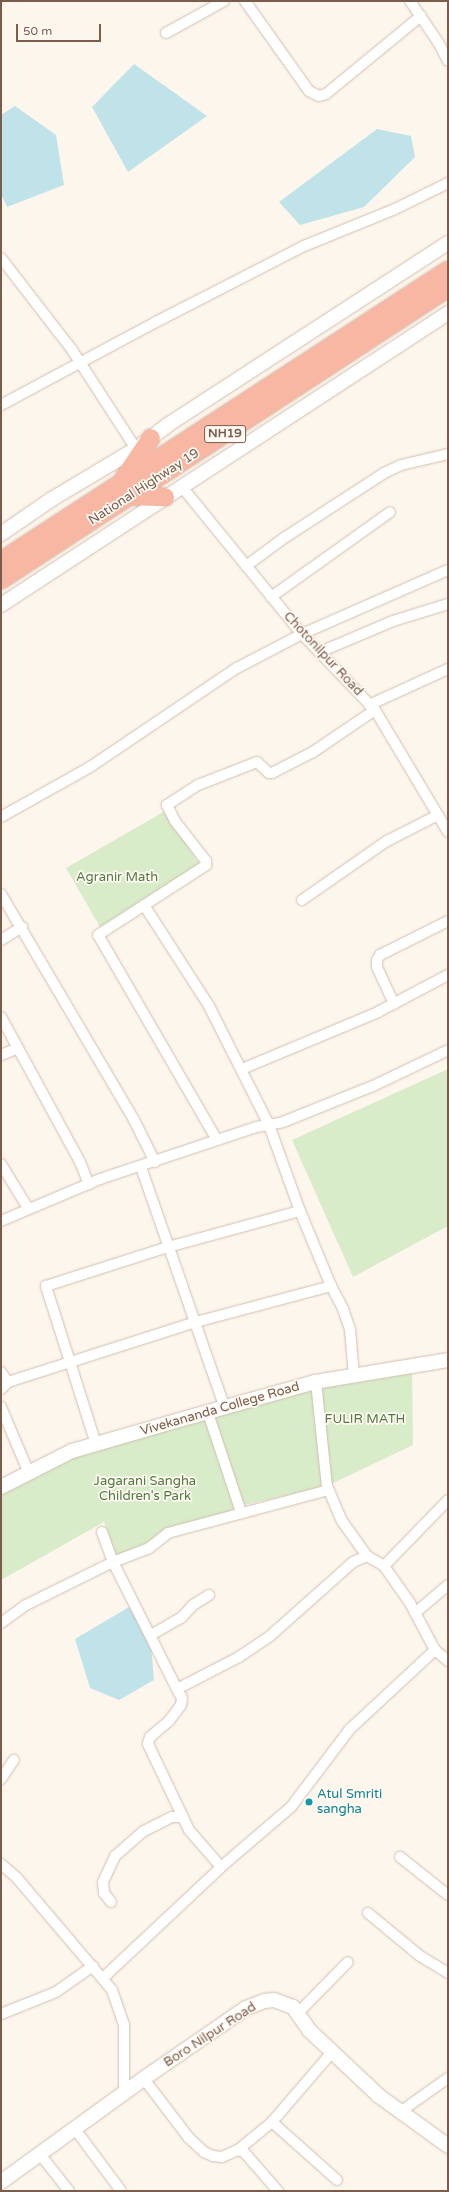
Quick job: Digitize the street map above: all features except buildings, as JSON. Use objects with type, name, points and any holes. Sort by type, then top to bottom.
[{"type":"highway","name":"NH19","points":[[1,561],[125,490],[448,270]]},
{"type":"highway","name":"National Highway 19","points":[[1,580],[125,490],[448,288]]},
{"type":"highway","points":[[151,438],[125,490],[165,496]]},
{"type":"main road","points":[[1,534],[52,499],[136,449],[448,243]]},
{"type":"main road","points":[[1,604],[448,313]]},
{"type":"main road","name":"Vivekananda College Road","points":[[1,1487],[72,1451],[208,1412],[316,1382],[354,1377],[448,1360]]},
{"type":"main road","name":"Boro Nilpur Road","points":[[1,2182],[39,2153],[124,2093],[254,2004],[274,2000],[293,2007],[310,2031],[332,2052],[400,2112],[448,2146]]},
{"type":"street","points":[[166,33],[224,1]]},
{"type":"street","points":[[244,1],[309,91],[319,96],[326,94],[421,16]]},
{"type":"street","points":[[410,1],[448,60]]},
{"type":"street","points":[[1,405],[80,362],[304,246],[395,209],[448,183]]},
{"type":"street","points":[[1,258],[80,362],[136,449]]},
{"type":"street","points":[[246,566],[284,538],[379,476],[401,465],[448,454]]},
{"type":"street","name":"Chotonilpur Road","points":[[182,487],[302,634],[372,708],[448,832]]},
{"type":"street","points":[[271,597],[390,512]]},
{"type":"street","points":[[1,817],[90,767],[238,668],[302,634],[448,570]]},
{"type":"street","points":[[320,652],[393,621],[448,604]]},
{"type":"street","points":[[217,1140],[98,937],[101,932],[207,864],[175,821],[167,805],[198,785],[257,762],[269,773],[272,773],[313,752],[372,708],[448,669]]},
{"type":"street","points":[[302,900],[387,841],[438,814]]},
{"type":"street","points":[[1,894],[22,926],[134,1120],[155,1162]]},
{"type":"street","points":[[144,905],[209,1006],[269,1125],[300,1211],[331,1286],[343,1309],[350,1329],[354,1377]]},
{"type":"street","points":[[394,1004],[377,967],[377,960],[380,955],[448,921]]},
{"type":"street","points":[[1,940],[22,926]]},
{"type":"street","points":[[242,1070],[351,1024],[394,1004],[448,974]]},
{"type":"street","points":[[1,1017],[80,1162],[89,1184]]},
{"type":"street","points":[[1,1055],[18,1048]]},
{"type":"street","points":[[1,1221],[28,1208],[89,1184],[256,1127],[269,1125],[373,1086],[448,1050]]},
{"type":"street","points":[[1,1164],[28,1208]]},
{"type":"street","points":[[140,1167],[196,1322],[225,1408]]},
{"type":"street","points":[[96,1444],[69,1365],[46,1286],[168,1247],[300,1211]]},
{"type":"street","points":[[1,1372],[4,1386],[196,1322],[331,1286]]},
{"type":"street","points":[[316,1382],[328,1490],[342,1521],[367,1556],[384,1566],[415,1613],[435,1650],[448,1662]]},
{"type":"street","points":[[1,1407],[28,1472]]},
{"type":"street","points":[[208,1412],[242,1512]]},
{"type":"street","points":[[1,1623],[24,1606],[113,1562],[149,1548],[168,1533],[328,1490]]},
{"type":"street","points":[[384,1566],[448,1500]]},
{"type":"street","points":[[102,1532],[113,1562],[177,1689],[181,1705],[169,1721],[150,1737],[148,1744],[189,1830],[221,1868]]},
{"type":"street","points":[[177,1689],[239,1657],[270,1636],[353,1562],[367,1556]]},
{"type":"street","points":[[415,1613],[448,1585]]},
{"type":"street","points":[[151,1635],[181,1618],[193,1605],[209,1595]]},
{"type":"street","points":[[103,1978],[221,1868],[291,1807],[350,1729],[435,1650]]},
{"type":"street","points":[[1,1779],[14,1760]]},
{"type":"street","points":[[111,1902],[104,1893],[103,1882],[115,1856],[144,1831],[167,1819],[183,1817]]},
{"type":"street","points":[[400,1857],[448,1894]]},
{"type":"street","points":[[1,1864],[17,1878],[112,1990],[124,2024],[124,2093]]},
{"type":"street","points":[[368,1913],[420,1956],[448,1973]]},
{"type":"street","points":[[298,2013],[348,1962]]},
{"type":"street","points":[[1,2014],[56,1992],[93,1966]]},
{"type":"street","points":[[144,2079],[189,2138],[204,2152],[213,2156],[222,2157],[238,2150],[272,2122],[332,2052]]},
{"type":"street","points":[[400,2112],[448,2078]]},
{"type":"street","points":[[272,2122],[337,2180]]},
{"type":"street","points":[[75,2129],[121,2191]]},
{"type":"street","points":[[238,2150],[244,2152],[278,2191]]},
{"type":"street","points":[[39,2153],[69,2191]]},
{"type":"green space","name":"Agranir Math","points":[[165,811],[200,865],[100,927],[66,868]]},
{"type":"green space","points":[[448,1069],[448,1226],[353,1277],[292,1140]]},
{"type":"green space","points":[[412,1366],[413,1445],[327,1486],[244,1505],[115,1557],[104,1522],[1,1580],[1,1490],[85,1451],[107,1448],[214,1411],[316,1382]]},
{"type":"water","points":[[134,64],[207,116],[128,172],[92,107]]},
{"type":"water","points":[[15,106],[56,135],[64,185],[7,207],[1,194],[1,115]]},
{"type":"water","points":[[377,129],[411,136],[415,157],[364,207],[300,225],[279,202]]},
{"type":"water","points":[[129,1607],[150,1634],[154,1680],[119,1700],[90,1688],[75,1639]]},
{"type":"place","name":"Atul Smriti sangha","points":[[309,1802]]},
{"type":"park label","name":"FULIR MATH","points":[[365,1419]]},
{"type":"park label","name":"Jagarani Sangha Children's Park","points":[[145,1490]]}]
